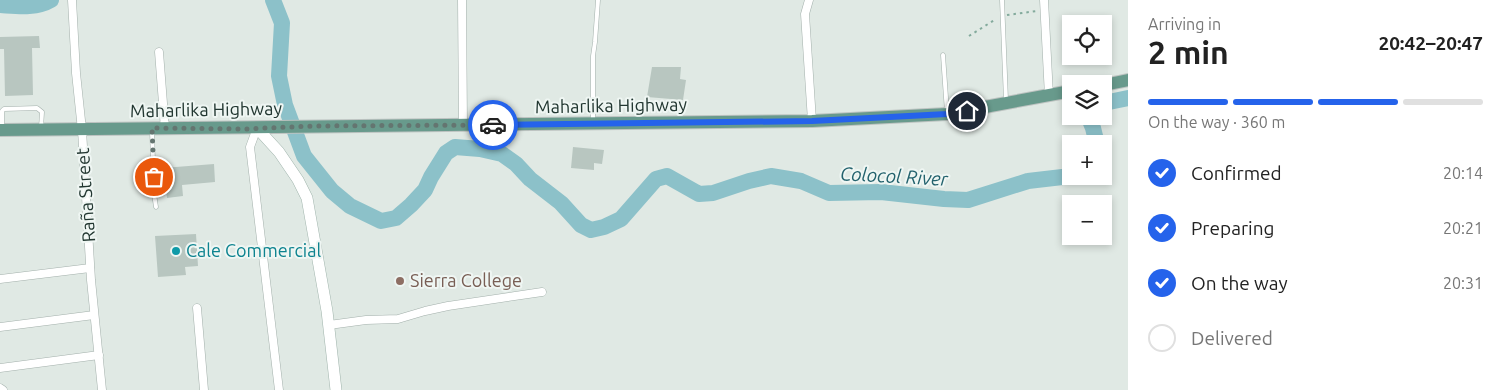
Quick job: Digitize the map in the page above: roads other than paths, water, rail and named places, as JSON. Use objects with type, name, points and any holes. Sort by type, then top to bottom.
[{"type":"main road","points":[[1112,83],[1128,80]]},
{"type":"main road","name":"Maharlika Highway","points":[[1,130],[812,121],[947,114],[1062,93]]},
{"type":"street","name":"Raña Street","points":[[72,0],[90,268],[102,390]]},
{"type":"street","points":[[462,0],[463,126]]},
{"type":"street","points":[[809,0],[806,14],[812,121]]},
{"type":"street","points":[[1044,0],[1049,96]]},
{"type":"street","points":[[159,52],[165,129]]},
{"type":"street","points":[[279,390],[250,147],[257,128],[279,152],[298,180],[307,198],[329,325],[336,390]]},
{"type":"street","points":[[0,279],[90,268]]},
{"type":"street","points":[[329,325],[366,320],[398,319],[448,306],[542,292]]},
{"type":"street","points":[[197,308],[204,390]]},
{"type":"street","points":[[0,327],[94,315]]},
{"type":"street","points":[[0,368],[99,355]]},
{"type":"lane","points":[[593,124],[593,56],[598,0]]},
{"type":"lane","points":[[1002,0],[1006,104]]},
{"type":"lane","points":[[943,55],[947,114]]},
{"type":"lane","points":[[1,130],[2,111],[37,108],[42,112],[41,130]]},
{"type":"lane","points":[[152,128],[156,207]]},
{"type":"waterway","name":"Colocol River","points":[[0,5],[32,6],[51,0]]},
{"type":"waterway","name":"Colocol River","points":[[273,0],[282,23],[279,76],[285,105],[304,156],[332,191],[350,206],[381,221],[396,218],[411,205],[425,190],[446,153],[455,147],[480,149],[502,154],[561,203],[581,225],[591,230],[604,227],[621,219],[656,179],[667,176],[699,194],[713,193],[771,176],[801,181],[829,193],[881,192],[968,200],[1028,181],[1062,177]]},
{"type":"waterway","name":"Colocol River","points":[[1112,101],[1128,98]]},
{"type":"waterway","name":"Colocol River","points":[[1092,125],[1095,135]]},
{"type":"place","name":"Cale Commercial","points":[[176,251]]},
{"type":"place","name":"Sierra College","points":[[400,281]]}]
